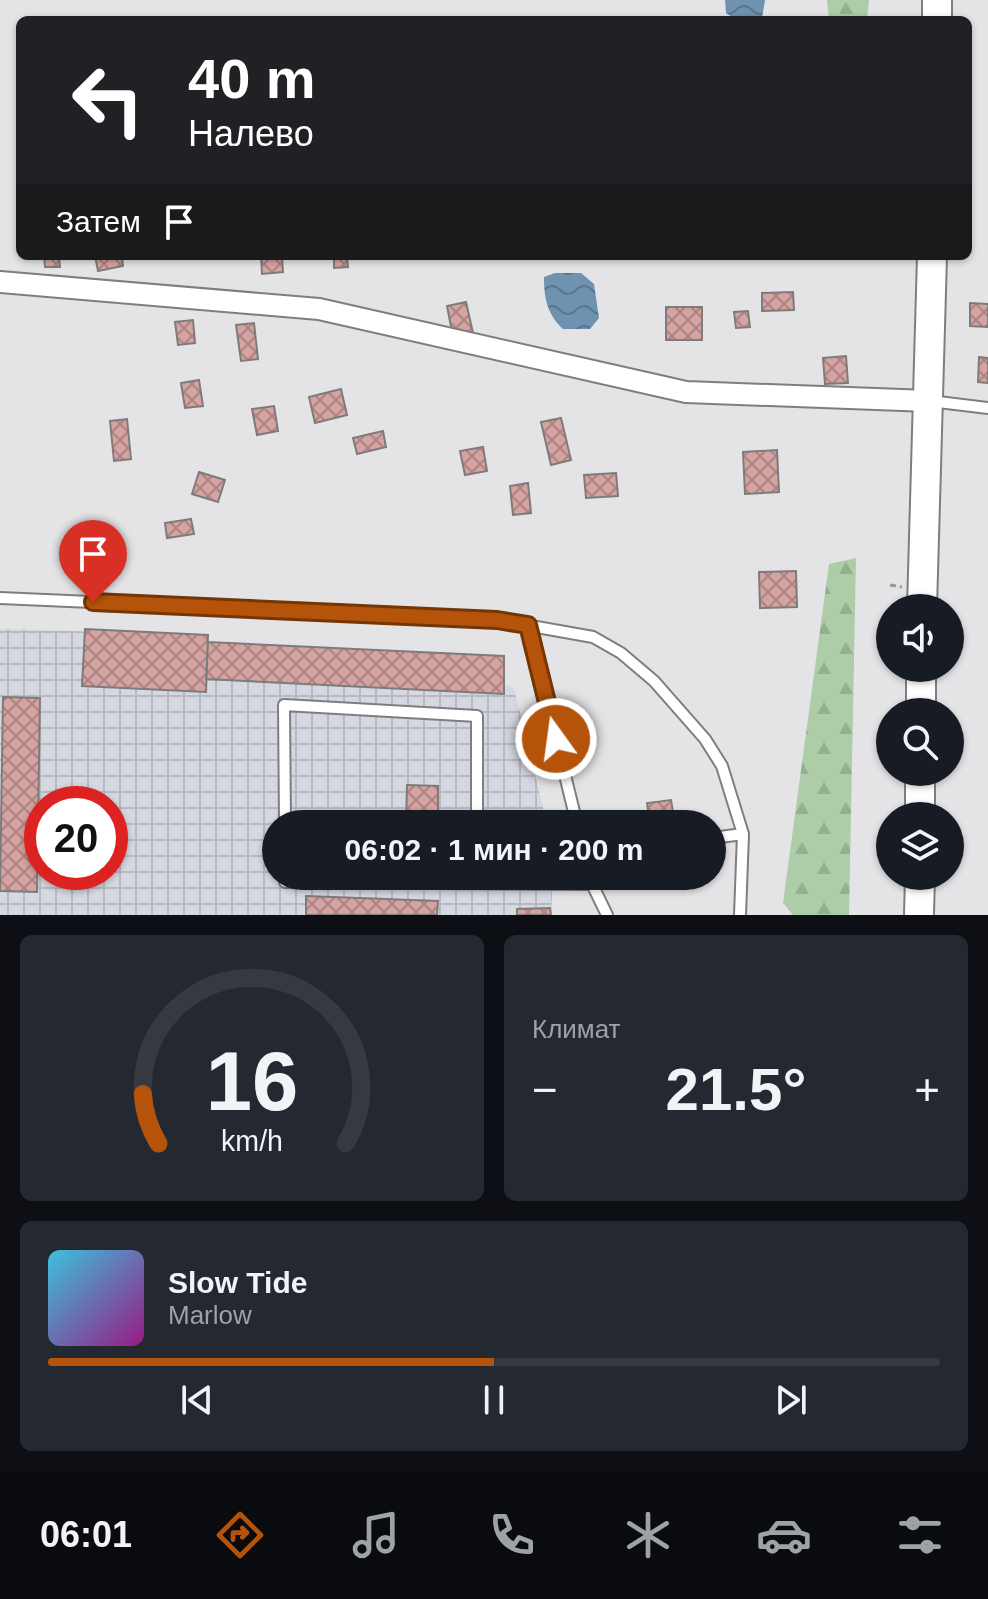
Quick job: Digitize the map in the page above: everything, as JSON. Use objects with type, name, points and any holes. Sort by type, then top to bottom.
[{"type":"main road","points":[[922,594],[932,260]]},
{"type":"main road","points":[[919,915],[920,890]]},
{"type":"street","points":[[0,282],[319,309],[686,392],[929,401]]},
{"type":"lane","points":[[929,401],[988,408]]},
{"type":"lane","points":[[0,598],[497,620],[593,637],[621,653],[654,681],[705,739],[722,766],[743,834],[740,915]]},
{"type":"lane","points":[[528,625],[574,810]]},
{"type":"lane","points":[[285,810],[284,705],[477,716],[477,810]]},
{"type":"lane","points":[[726,836],[743,834]]},
{"type":"lane","points":[[596,890],[607,915]]},
{"type":"shaded area","points":[[0,629],[208,635],[209,642],[504,656],[504,684],[514,688],[544,810],[262,810],[262,890],[552,890],[551,915],[0,915]]},
{"type":"green space","points":[[827,0],[869,0],[867,16],[829,16]]},
{"type":"green space","points":[[856,558],[849,915],[793,915],[783,903],[829,564]]},
{"type":"water","points":[[725,0],[765,0],[762,16],[731,16],[726,13]]},
{"type":"water","points":[[555,273],[581,273],[594,284],[599,318],[590,329],[563,329],[553,318],[546,299],[544,277]]},
{"type":"building","points":[[44,260],[59,260],[60,267],[45,267]]},
{"type":"building","points":[[96,260],[122,260],[123,266],[98,271]]},
{"type":"building","points":[[261,260],[282,260],[283,272],[262,274]]},
{"type":"building","points":[[334,260],[347,260],[348,267],[334,268]]},
{"type":"building","points":[[793,292],[794,310],[762,311],[762,293]]},
{"type":"building","points":[[466,302],[473,333],[453,337],[447,306]]},
{"type":"building","points":[[970,303],[988,304],[988,327],[970,326]]},
{"type":"building","points":[[666,307],[702,307],[702,340],[666,340]]},
{"type":"building","points":[[748,311],[750,327],[736,328],[734,312]]},
{"type":"building","points":[[193,320],[195,343],[178,345],[175,322]]},
{"type":"building","points":[[254,323],[258,359],[241,361],[236,325]]},
{"type":"building","points":[[846,356],[848,383],[825,384],[823,358]]},
{"type":"building","points":[[979,357],[988,358],[988,383],[978,382]]},
{"type":"building","points":[[199,380],[203,406],[185,408],[181,383]]},
{"type":"building","points":[[341,389],[347,415],[315,423],[309,397]]},
{"type":"building","points":[[274,406],[278,431],[257,435],[252,409]]},
{"type":"building","points":[[561,418],[571,460],[551,465],[541,422]]},
{"type":"building","points":[[127,419],[131,459],[114,461],[110,421]]},
{"type":"building","points":[[383,431],[386,447],[357,454],[353,438]]},
{"type":"building","points":[[483,447],[487,471],[465,475],[460,451]]},
{"type":"building","points":[[777,450],[779,492],[745,494],[743,452]]},
{"type":"building","points":[[199,472],[225,480],[218,502],[192,494]]},
{"type":"building","points":[[616,473],[618,496],[586,498],[584,475]]},
{"type":"building","points":[[528,483],[531,513],[513,515],[510,486]]},
{"type":"building","points":[[191,519],[194,534],[167,538],[165,523]]},
{"type":"building","points":[[796,571],[797,607],[760,608],[759,572]]},
{"type":"building","points":[[85,629],[208,635],[206,692],[82,686]]},
{"type":"building","points":[[208,642],[504,656],[504,694],[206,679]]},
{"type":"building","points":[[3,697],[40,698],[39,786],[24,786],[24,890],[37,892],[0,891]]},
{"type":"building","points":[[407,785],[438,786],[438,810],[406,810]]},
{"type":"building","points":[[671,800],[673,810],[648,810],[647,803]]},
{"type":"building","points":[[306,896],[438,901],[437,915],[306,915]]},
{"type":"building","points":[[550,908],[551,915],[517,915],[517,909]]},
{"type":"route","points":[[93,602],[497,620],[528,625],[556,739]]}]
